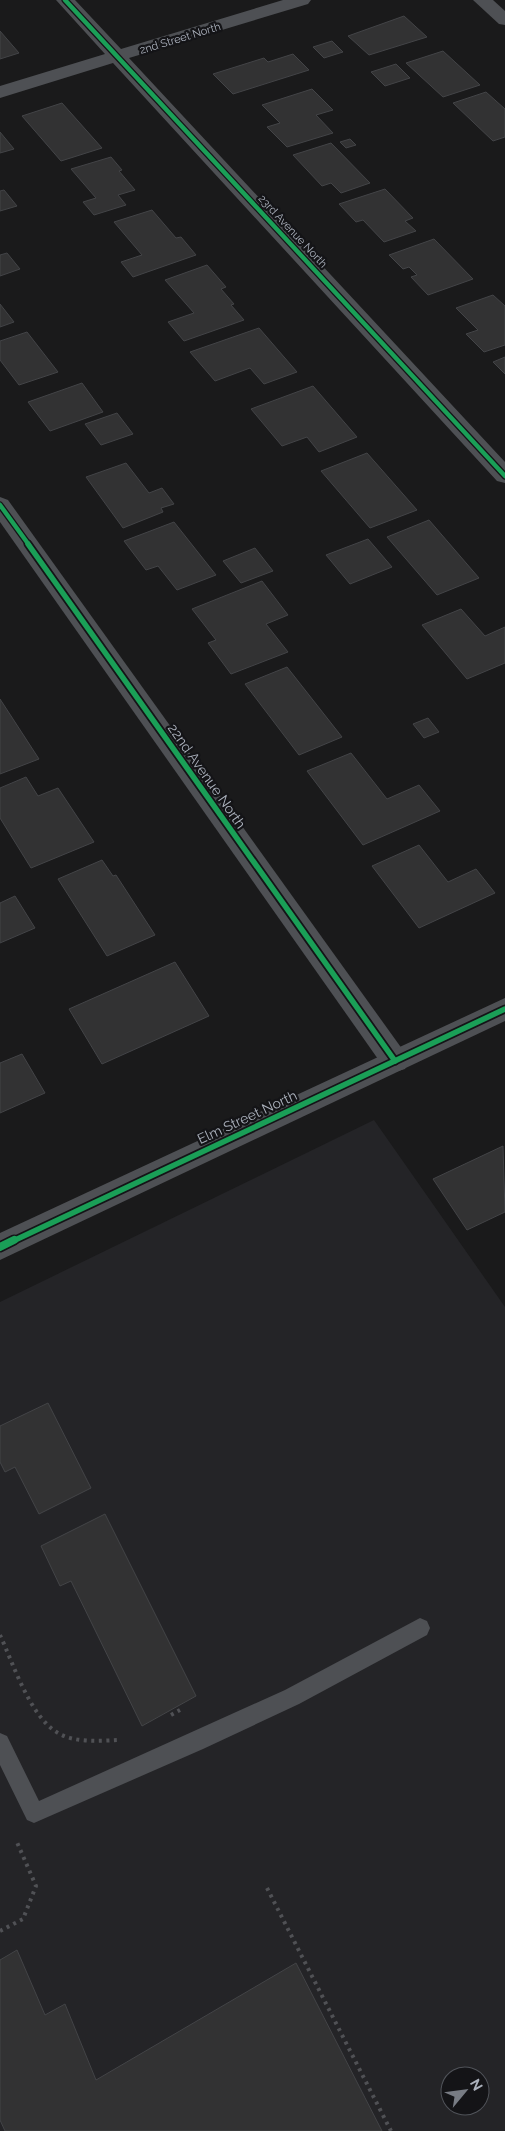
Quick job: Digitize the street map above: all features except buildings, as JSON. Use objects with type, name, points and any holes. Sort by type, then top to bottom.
[{"type":"street","name":"23rd Avenue North","points":[[65,0],[505,476]]},
{"type":"street","name":"2nd Street North","points":[[0,92],[302,0]]},
{"type":"street","points":[[482,0],[505,20]]},
{"type":"street","name":"22nd Avenue North","points":[[0,505],[395,1061]]},
{"type":"street","name":"Elm Street North","points":[[0,1247],[505,1008]]},
{"type":"lane","points":[[0,1743],[34,1813],[196,1742],[292,1697],[420,1628]]},
{"type":"path","points":[[0,1635],[37,1713],[56,1732],[85,1741],[118,1740],[126,1737]]},
{"type":"path","points":[[165,1718],[180,1710]]},
{"type":"path","points":[[0,1931],[23,1919],[36,1886],[11,1828],[34,1813]]},
{"type":"path","points":[[267,1888],[391,2131]]},
{"type":"shaded area","points":[[374,1120],[505,1307],[505,2131],[0,2131],[0,1302]]},
{"type":"cycle path","points":[[65,0],[505,476]]},
{"type":"cycle path","points":[[0,505],[395,1061]]},
{"type":"cycle path","points":[[0,1247],[505,1009]]}]
